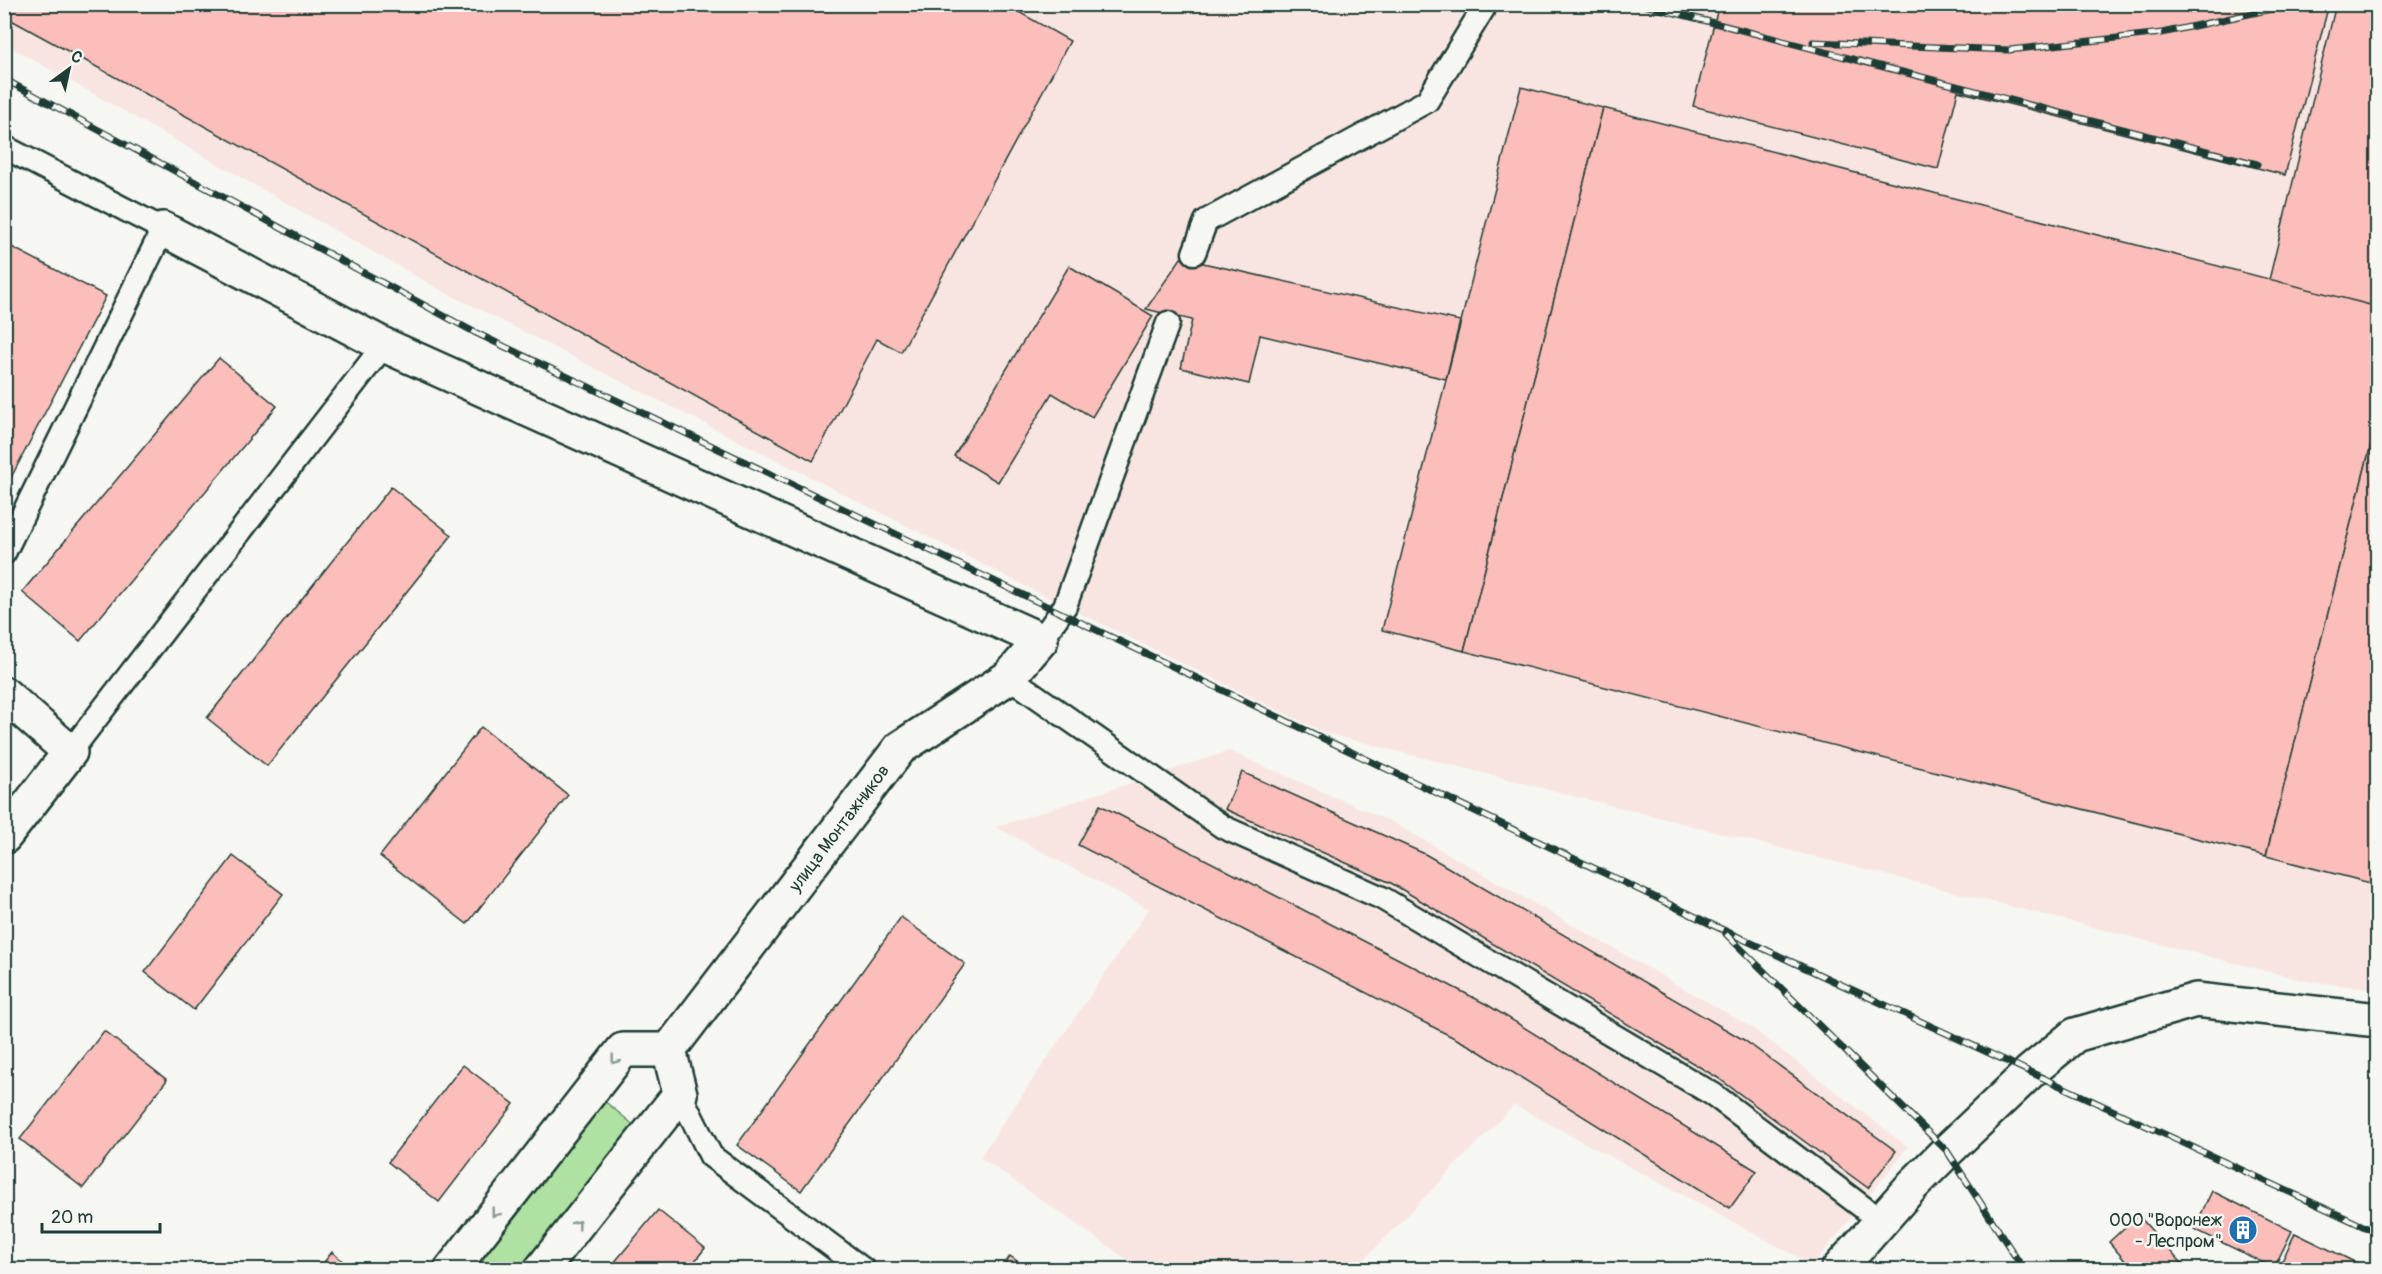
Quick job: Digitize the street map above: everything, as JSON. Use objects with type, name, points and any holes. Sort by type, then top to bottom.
[{"type":"street","points":[[163,229],[384,345],[1041,640]]},
{"type":"street","name":"улица Монтажников","points":[[669,1050],[900,748],[1009,677],[1041,640]]},
{"type":"street","points":[[4,694],[70,752],[4,837]]},
{"type":"street","points":[[1838,1269],[1913,1185],[2030,1072],[2075,1035],[2196,1000],[2378,1020]]},
{"type":"street","points":[[451,1269],[623,1050],[669,1050],[680,1094],[541,1269]]},
{"type":"lane","points":[[1194,253],[1206,221],[1427,101],[1486,4]]},
{"type":"lane","points":[[4,147],[163,229],[4,553]]},
{"type":"lane","points":[[1041,640],[1065,606],[1168,323]]},
{"type":"lane","points":[[70,752],[384,345]]},
{"type":"lane","points":[[1009,677],[1223,826],[1382,898],[1714,1095],[1881,1221]]},
{"type":"lane","points":[[680,1094],[711,1156],[864,1269]]},
{"type":"shaded area","points":[[5,4],[2377,5],[2377,990],[2302,980],[1325,733],[1065,606],[437,288],[5,44]]},
{"type":"shaded area","points":[[1229,751],[1392,822],[1751,1027],[1908,1147],[1813,1265],[1514,1105],[1355,1269],[1141,1269],[980,1157],[1149,909],[996,827]]},
{"type":"green space","points":[[603,1100],[635,1126],[520,1269],[469,1270]]},
{"type":"building","points":[[4,4],[1005,4],[1070,41],[901,352],[877,339],[813,461],[4,16]]},
{"type":"building","points":[[1719,4],[2329,4],[2285,175],[1958,91],[1938,169],[1693,106]]},
{"type":"building","points":[[2336,4],[2378,4],[2378,307],[2269,280]]},
{"type":"building","points":[[1521,87],[1603,108],[1464,651],[1382,630]]},
{"type":"building","points":[[1603,108],[2378,307],[2378,417],[2266,856],[1464,651]]},
{"type":"building","points":[[4,243],[106,296],[4,491]]},
{"type":"building","points":[[1181,258],[1460,321],[1446,379],[1260,335],[1249,384],[1181,368],[1192,320],[1146,309]]},
{"type":"building","points":[[1069,266],[1153,316],[1092,417],[1052,393],[998,482],[954,456]]},
{"type":"building","points":[[219,358],[277,406],[80,641],[22,592]]},
{"type":"building","points":[[2378,417],[2378,885],[2266,856]]},
{"type":"building","points":[[391,487],[452,535],[267,766],[207,718]]},
{"type":"building","points":[[481,727],[568,795],[467,924],[380,856]]},
{"type":"building","points":[[1242,772],[1425,854],[1744,1040],[1896,1151],[1868,1188],[1718,1078],[1391,883],[1225,809]]},
{"type":"building","points":[[1100,805],[1486,1004],[1757,1171],[1730,1208],[1472,1047],[1078,845]]},
{"type":"building","points":[[233,856],[283,894],[194,1010],[145,972]]},
{"type":"building","points":[[901,917],[965,964],[801,1191],[737,1145]]},
{"type":"building","points":[[104,1031],[167,1080],[83,1188],[20,1139]]},
{"type":"building","points":[[463,1065],[514,1104],[439,1202],[388,1162]]},
{"type":"building","name":"ООО \"Воронеж - Леспром\"","points":[[2212,1191],[2292,1231],[2274,1268],[2194,1229]]},
{"type":"building","points":[[658,1210],[705,1248],[688,1270],[608,1270]]},
{"type":"building","points":[[2138,1215],[2187,1270],[2133,1270],[2109,1242]]},
{"type":"building","points":[[2295,1233],[2371,1270],[2278,1270]]},
{"type":"building","points":[[332,1252],[353,1270],[318,1270]]},
{"type":"building","points":[[1010,1256],[1030,1270],[1001,1270]]},
{"type":"railway","points":[[1641,4],[2257,164]]},
{"type":"railway","points":[[1813,42],[2009,50],[2162,33],[2295,4]]},
{"type":"railway","points":[[4,79],[474,332],[1719,928],[2378,1233]]},
{"type":"railway","points":[[1726,934],[1947,1151],[2024,1270]]},
{"type":"place","name":"ООО \"Воронеж - Леспром\"","points":[[2243,1230]]}]
